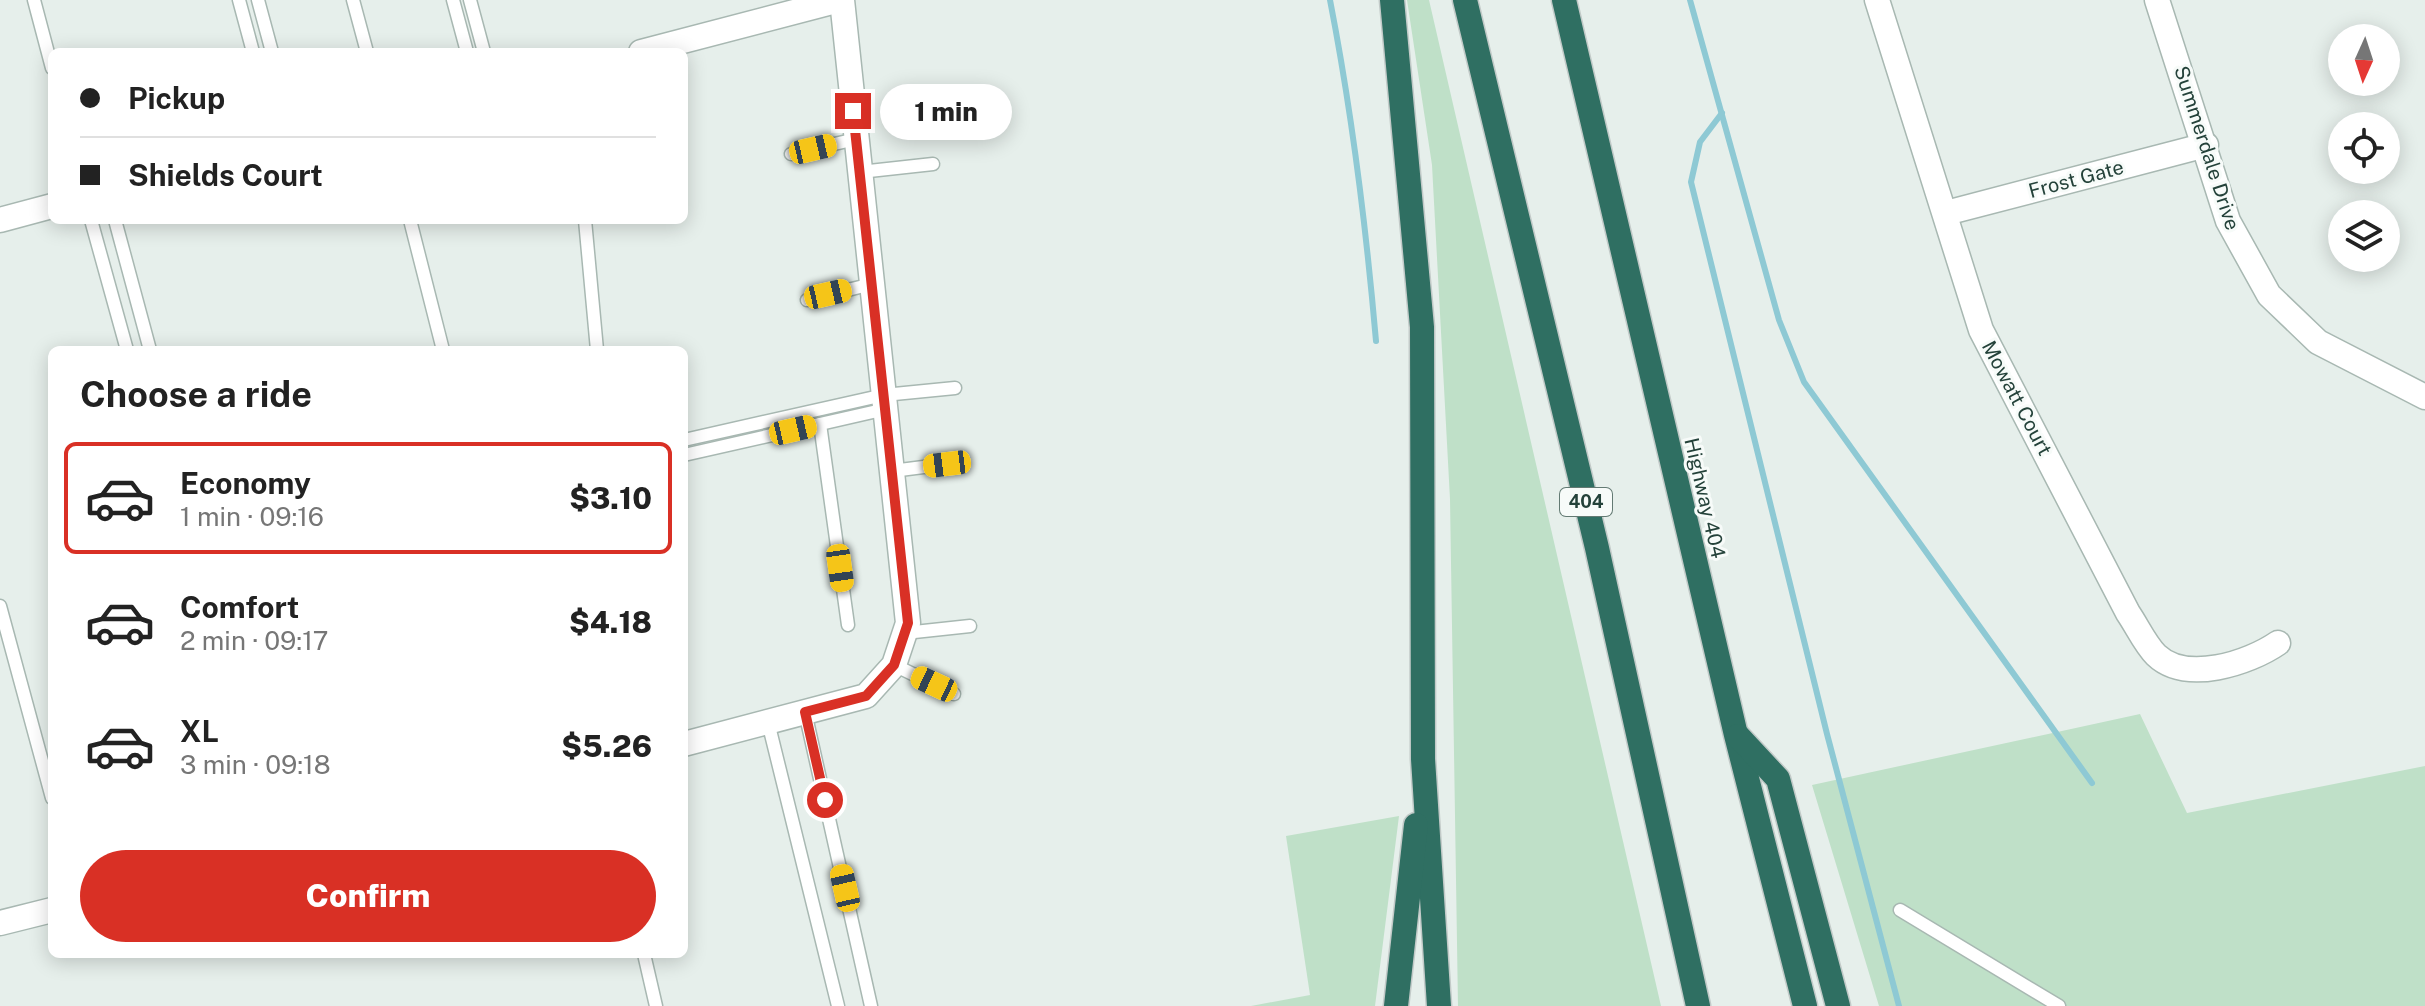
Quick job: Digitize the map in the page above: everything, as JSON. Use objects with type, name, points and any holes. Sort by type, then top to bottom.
[{"type":"highway","points":[[1392,0],[1422,327],[1423,759],[1439,1006]]},
{"type":"highway","name":"404","points":[[1465,0],[1597,548],[1698,1006]]},
{"type":"highway","name":"Highway 404","points":[[1564,0],[1736,735],[1805,1006]]},
{"type":"highway","points":[[1736,735],[1778,779],[1838,1006]]},
{"type":"highway","points":[[1396,1006],[1423,759]]},
{"type":"street","points":[[656,48],[841,0],[908,623],[894,665],[866,696],[688,743]]},
{"type":"street","name":"Mowatt Court","points":[[1877,0],[1981,330],[2128,613],[2156,656],[2177,667],[2202,668],[2240,662],[2262,654],[2278,643]]},
{"type":"street","name":"Summerdale Drive","points":[[2157,0],[2228,221],[2269,295],[2318,342],[2381,378],[2425,397]]},
{"type":"street","name":"Frost Gate","points":[[1946,213],[2206,145]]},
{"type":"street","points":[[0,220],[48,207]]},
{"type":"street","points":[[0,923],[48,911]]},
{"type":"lane","points":[[34,0],[48,53]]},
{"type":"lane","points":[[239,0],[252,48]]},
{"type":"lane","points":[[258,0],[271,48]]},
{"type":"lane","points":[[353,0],[366,48]]},
{"type":"lane","points":[[453,0],[466,48]]},
{"type":"lane","points":[[470,0],[483,48]]},
{"type":"lane","points":[[791,154],[856,139]]},
{"type":"lane","points":[[860,172],[933,164]]},
{"type":"lane","points":[[92,224],[126,346]]},
{"type":"lane","points":[[116,224],[149,346]]},
{"type":"lane","points":[[411,224],[442,346]]},
{"type":"lane","points":[[585,224],[597,346]]},
{"type":"lane","points":[[807,300],[872,284]]},
{"type":"lane","points":[[688,439],[955,388]]},
{"type":"lane","points":[[688,454],[820,424],[885,402]]},
{"type":"lane","points":[[820,424],[848,625]]},
{"type":"lane","points":[[892,471],[947,464]]},
{"type":"lane","points":[[0,606],[48,783]]},
{"type":"lane","points":[[905,633],[970,626]]},
{"type":"lane","points":[[894,665],[954,694]]},
{"type":"lane","points":[[805,712],[871,1006]]},
{"type":"lane","points":[[768,722],[838,1006]]},
{"type":"lane","points":[[1900,910],[2059,1006]]},
{"type":"lane","points":[[645,958],[656,1006]]},
{"type":"green space","points":[[1407,0],[1429,0],[1661,1006],[1458,1006],[1450,499],[1432,165]]},
{"type":"green space","points":[[2140,714],[2187,813],[2425,766],[2425,1006],[1879,1006],[1812,785]]},
{"type":"green space","points":[[1399,816],[1375,1006],[1251,1006],[1310,995],[1286,836]]},
{"type":"waterway","points":[[1330,0],[1358,170],[1376,341]]},
{"type":"waterway","points":[[1690,0],[1779,320],[1804,382],[2092,783]]},
{"type":"waterway","points":[[1722,113],[1700,142],[1691,182],[1827,734],[1899,1006]]},
{"type":"route","points":[[825,800],[805,712],[866,696],[894,665],[908,623],[853,111]]}]
